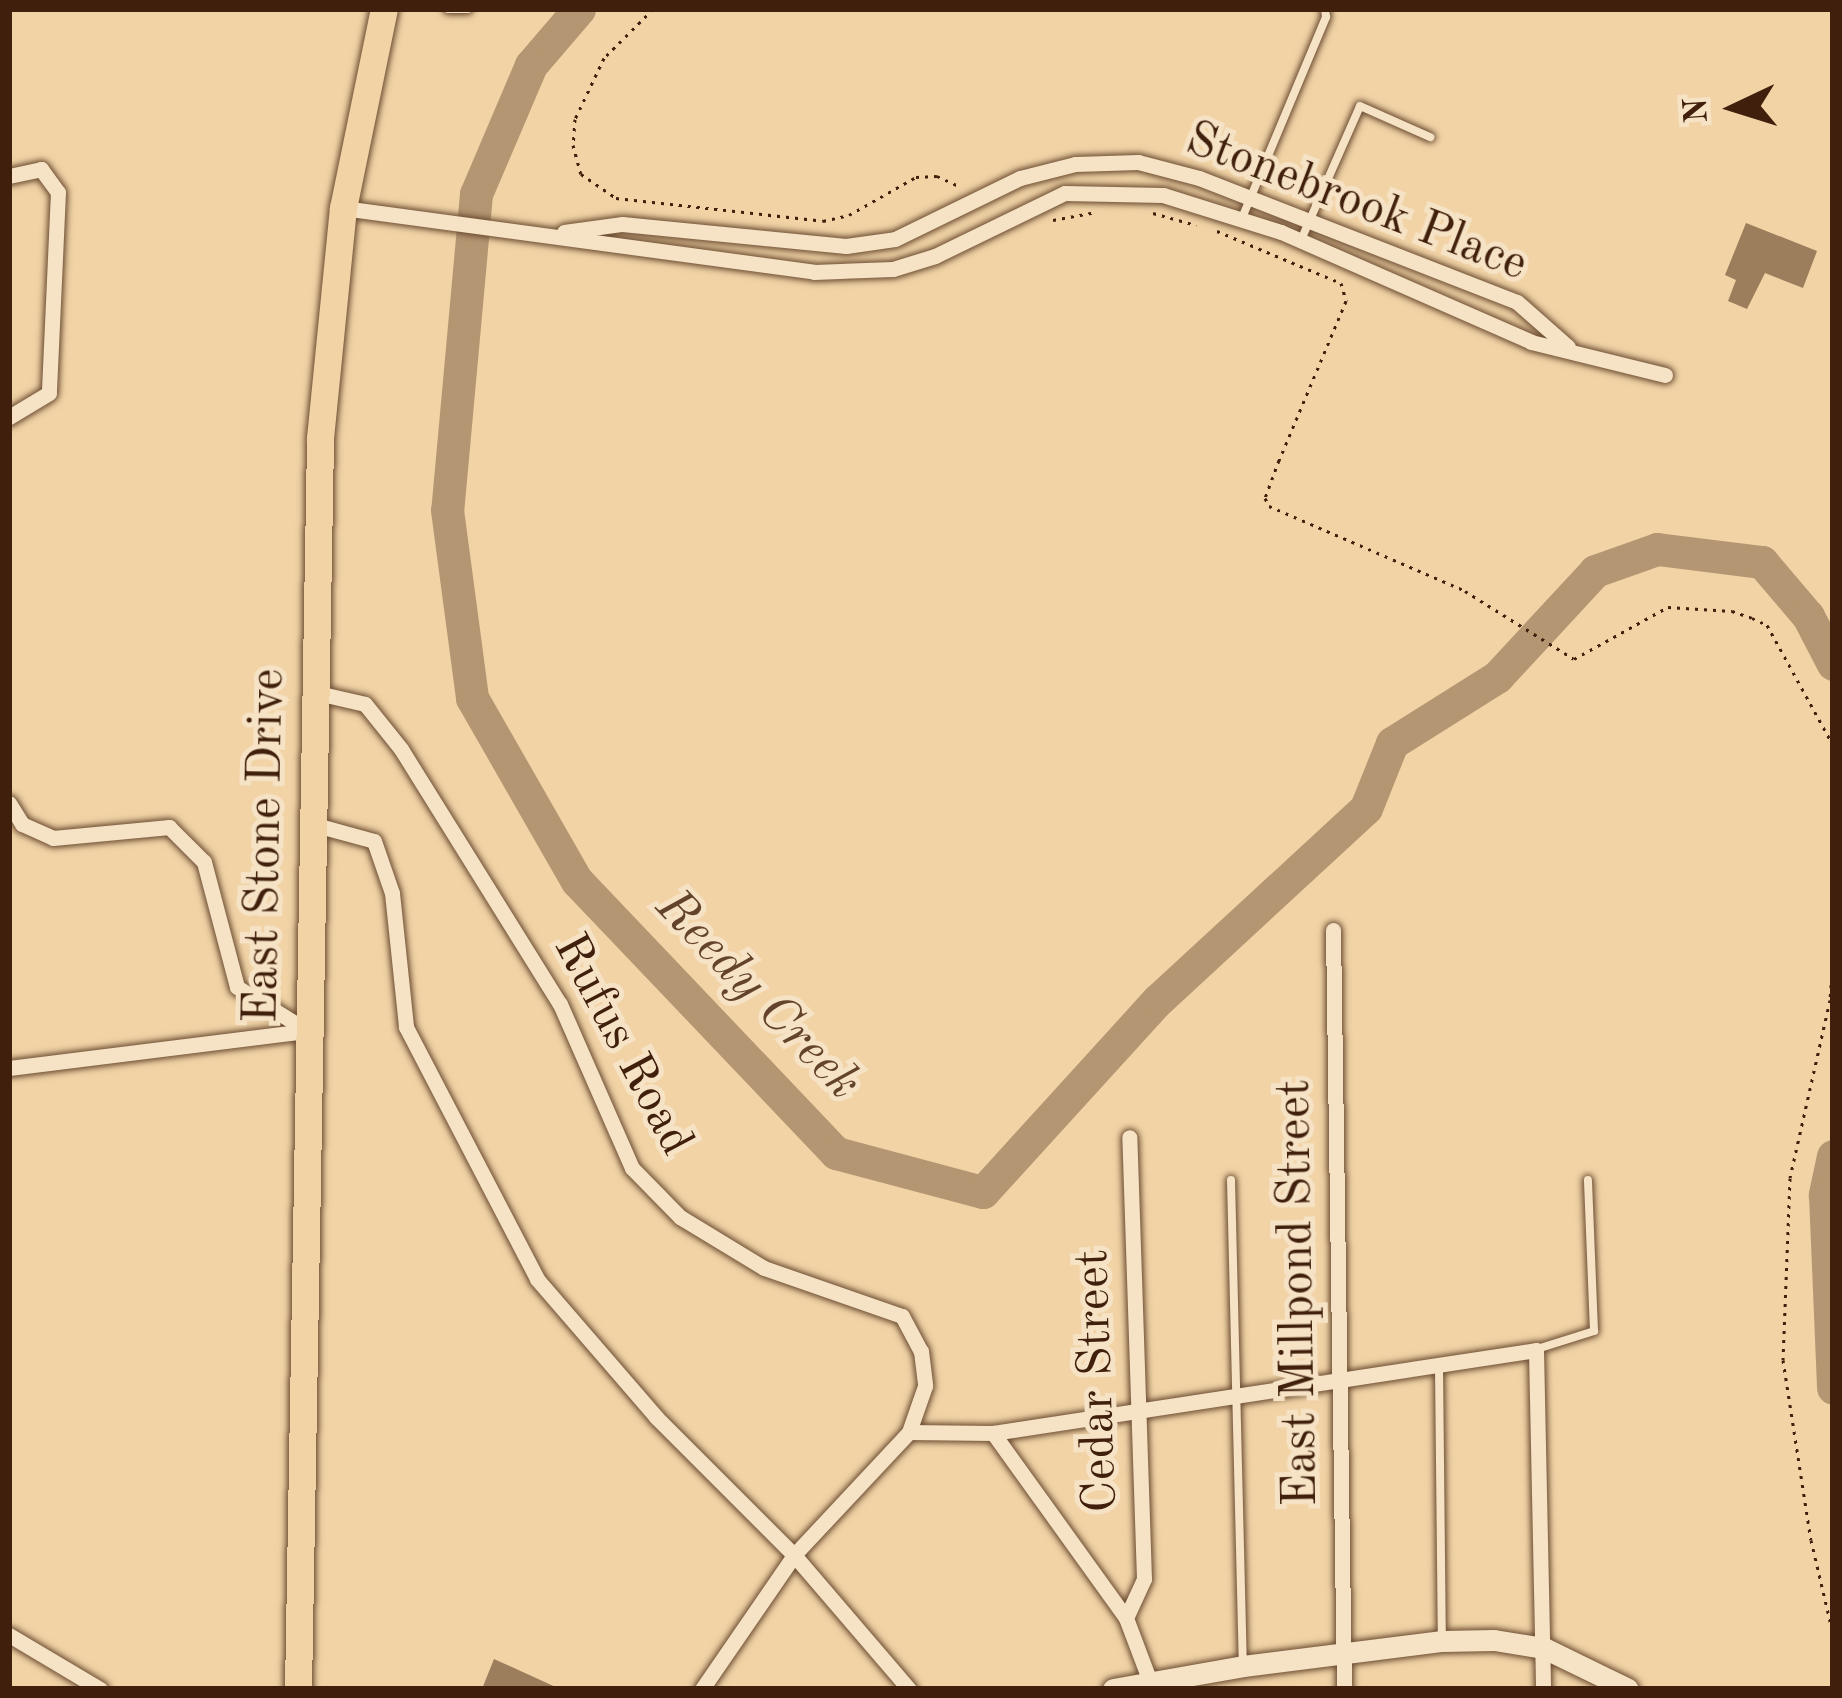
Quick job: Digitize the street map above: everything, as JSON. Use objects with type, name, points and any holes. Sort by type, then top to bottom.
[{"type":"highway","name":"East Stone Drive","points":[[298,1689],[320,438],[344,208],[383,9]]},
{"type":"main road","points":[[1113,1689],[1149,1679],[1442,1641],[1544,1648],[1628,1689]]},
{"type":"street","name":"Stonebrook Place","points":[[546,235],[622,224],[846,246],[896,239],[1020,178],[1075,164],[1138,162],[1310,219],[1398,259],[1517,302],[1568,346],[1607,364],[1665,375]]},
{"type":"street","points":[[9,176],[41,169],[58,192],[49,393],[9,417]]},
{"type":"street","name":"Stonebrook Place","points":[[344,208],[814,272],[892,269],[935,256],[1065,193],[1163,195],[1301,241],[1532,342],[1568,346]]},
{"type":"street","name":"Rufus Road","points":[[314,692],[364,704],[401,749],[560,1004],[632,1168],[680,1217],[764,1268],[902,1316],[921,1351],[925,1386],[909,1432]]},
{"type":"street","points":[[9,803],[22,824],[53,838],[170,826],[204,862],[236,987],[308,1031]]},
{"type":"street","points":[[311,824],[374,841],[392,893],[406,1027],[537,1279],[656,1417],[794,1555],[909,1689]]},
{"type":"street","name":"East Millpond Street","points":[[1333,930],[1344,1689]]},
{"type":"street","points":[[9,1068],[308,1031]]},
{"type":"street","name":"Cedar Street","points":[[1126,1618],[1144,1579],[1129,1137]]},
{"type":"street","points":[[702,1689],[794,1555],[909,1432],[993,1433],[1341,1384],[1536,1350],[1543,1689]]},
{"type":"street","points":[[993,1433],[1126,1618],[1149,1679]]},
{"type":"street","points":[[9,1635],[100,1689]]},
{"type":"lane","points":[[448,9],[468,9]]},
{"type":"lane","points":[[1241,219],[1327,16],[1325,9]]},
{"type":"lane","points":[[1301,241],[1360,106],[1430,137]]},
{"type":"lane","points":[[1232,1180],[1243,1666]]},
{"type":"lane","points":[[1536,1350],[1594,1331],[1588,1180]]},
{"type":"lane","points":[[1439,1366],[1442,1641]]},
{"type":"path","points":[[652,9],[604,58],[575,118],[573,146],[581,174],[616,198],[823,221],[849,215],[916,177],[937,176],[976,202]]},
{"type":"path","points":[[1051,220],[1116,208]]},
{"type":"path","points":[[1145,211],[1211,229],[1341,283],[1346,301],[1265,498],[1269,506],[1465,591],[1574,658],[1668,608],[1732,611],[1752,618],[1767,625],[1784,651],[1833,745]]},
{"type":"path","points":[[1833,958],[1830,1000],[1790,1178],[1783,1360],[1811,1540],[1833,1634]]},
{"type":"building","points":[[1746,223],[1817,251],[1803,288],[1765,273],[1747,309],[1728,301],[1736,280],[1725,275]]},
{"type":"building","points":[[494,1659],[560,1689],[482,1689]]},
{"type":"waterway","name":"Reedy Creek","points":[[579,9],[531,65],[476,194],[447,510],[472,698],[577,881],[836,1153],[983,1192],[1158,1000],[1366,808],[1392,743],[1497,677],[1595,571],[1657,549],[1762,562],[1808,616],[1833,664]]},
{"type":"waterway","name":"Reedy Creek","points":[[1833,1156],[1825,1195],[1833,1388]]}]
